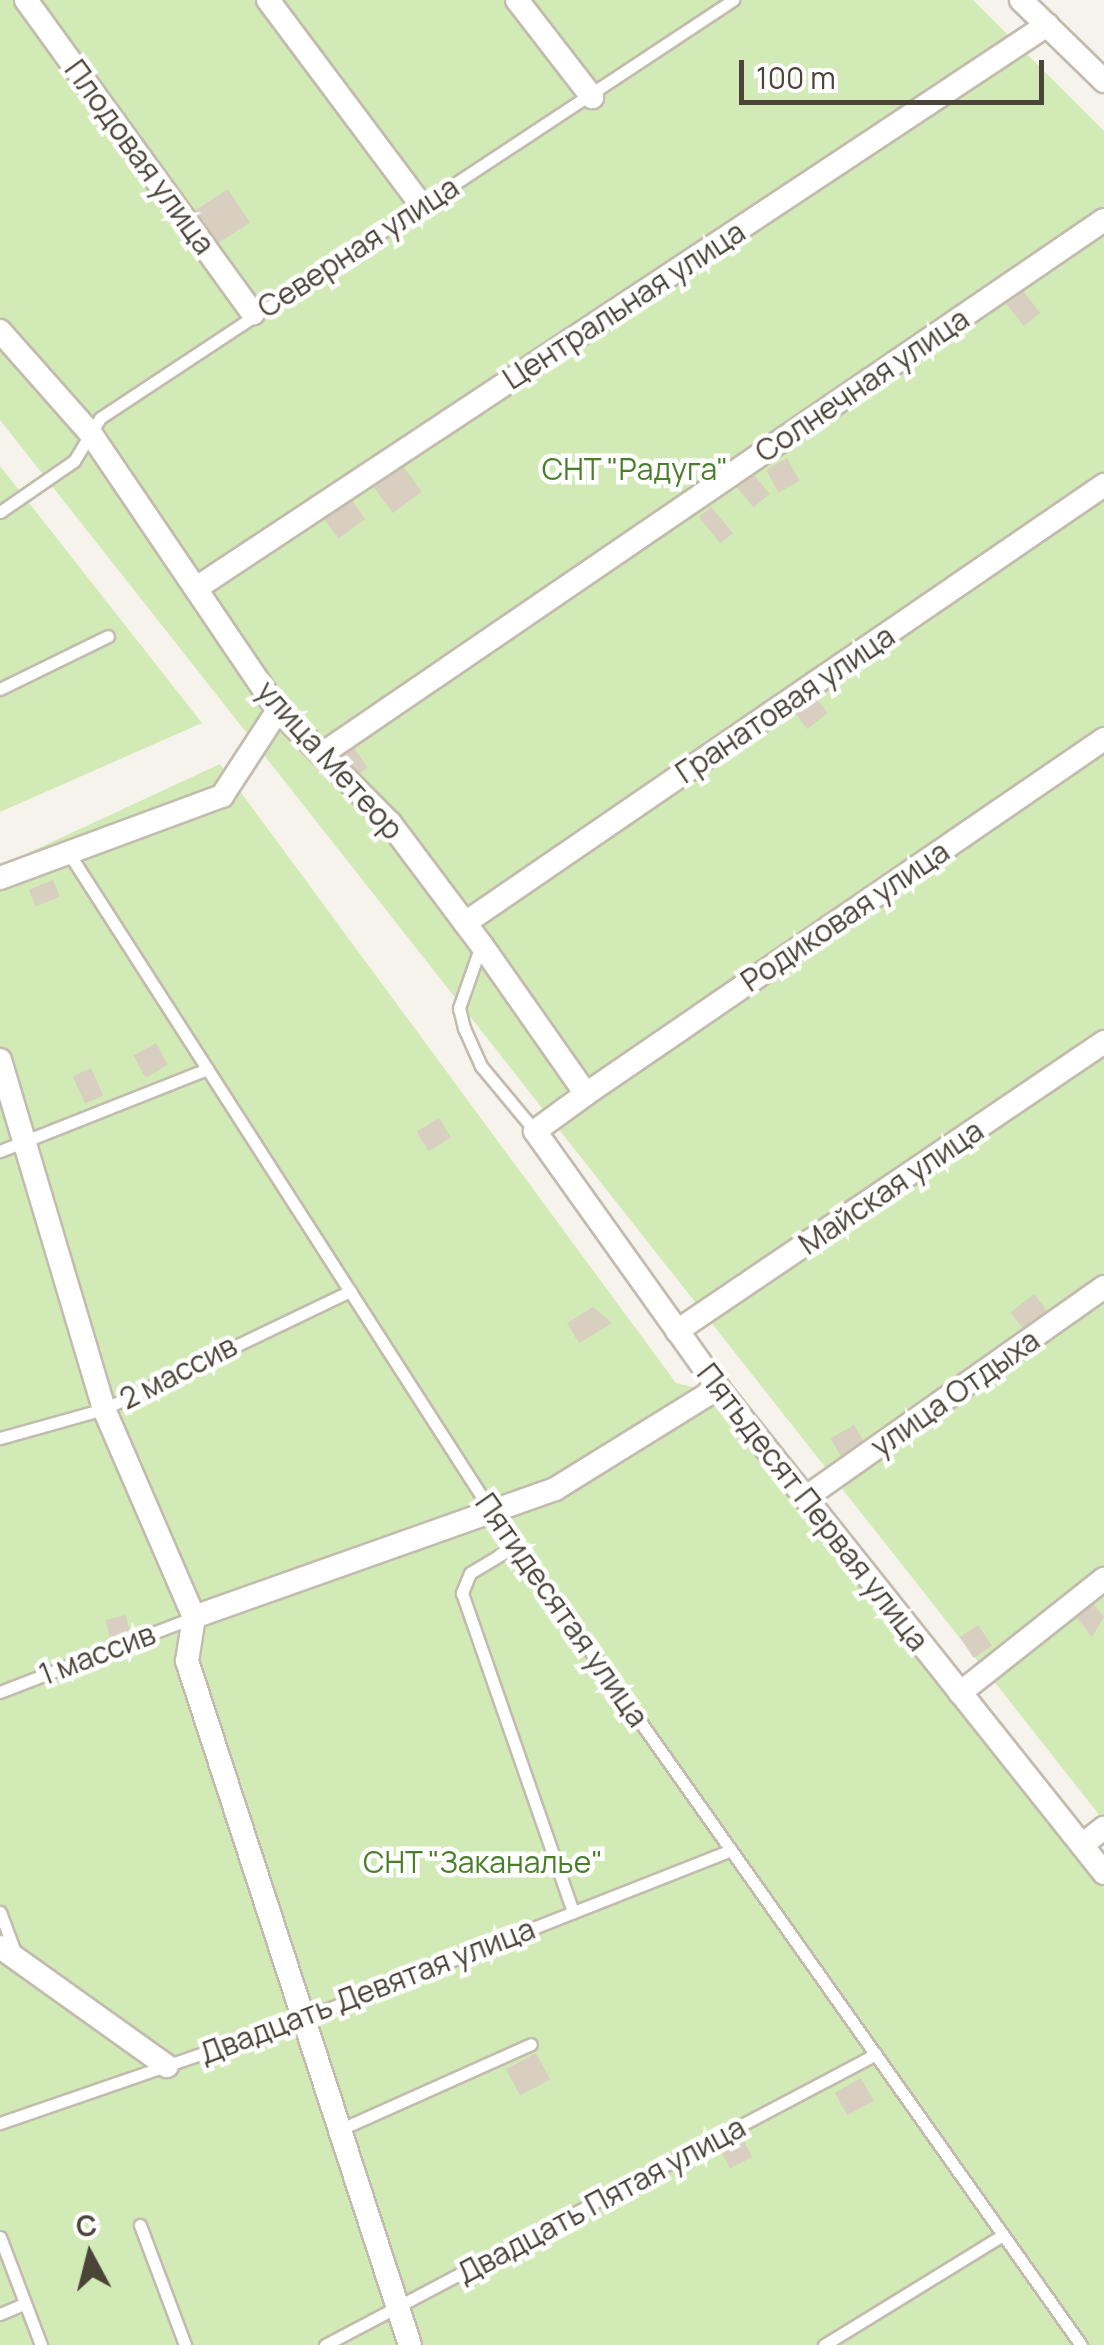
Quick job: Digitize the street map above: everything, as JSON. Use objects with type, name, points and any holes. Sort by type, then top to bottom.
[{"type":"street","name":"Плодовая улица","points":[[26,0],[253,314]]},
{"type":"street","points":[[268,0],[422,206]]},
{"type":"street","points":[[517,0],[592,97]]},
{"type":"street","points":[[1021,0],[1104,81]]},
{"type":"street","name":"Центральная улица","points":[[201,585],[1048,25]]},
{"type":"street","name":"Солнечная улица","points":[[322,754],[1104,220]]},
{"type":"street","name":"улица Метеор","points":[[0,330],[91,434],[201,585],[278,710],[322,754],[465,923],[586,1094]]},
{"type":"street","name":"Гранатовая улица","points":[[465,923],[1104,485]]},
{"type":"street","points":[[0,878],[70,856],[222,796],[278,710]]},
{"type":"street","name":"Родиковая улица","points":[[586,1094],[1104,739]]},
{"type":"street","name":"Майская улица","points":[[677,1332],[1104,1042]]},
{"type":"street","points":[[0,1060],[104,1408],[194,1617],[187,1661],[410,2345]]},
{"type":"street","points":[[535,1131],[586,1094]]},
{"type":"street","name":"Пятьдесят Первая улица","points":[[535,1131],[718,1388],[1104,1873]]},
{"type":"street","name":"улица Отдыха","points":[[805,1498],[1104,1287]]},
{"type":"street","points":[[194,1617],[489,1508],[555,1489],[718,1388]]},
{"type":"street","points":[[960,1693],[1104,1580]]},
{"type":"street","points":[[1082,1845],[1104,1828]]},
{"type":"street","points":[[9,1954],[167,2066]]},
{"type":"lane","name":"Северная улица","points":[[0,512],[37,493],[91,434],[100,418],[253,314],[592,97],[733,0]]},
{"type":"lane","points":[[0,689],[108,636]]},
{"type":"lane","name":"Пятидесятая улица","points":[[70,856],[489,1508],[1082,2345]]},
{"type":"lane","points":[[481,944],[459,1008],[464,1028],[481,1066],[535,1131]]},
{"type":"lane","points":[[0,1152],[207,1069]]},
{"type":"lane","name":"2 массив","points":[[0,1438],[104,1408],[350,1291]]},
{"type":"lane","points":[[516,1546],[470,1573],[462,1593],[572,1912]]},
{"type":"lane","name":"1 массив","points":[[0,1692],[194,1617]]},
{"type":"lane","name":"Двадцать Девятая улица","points":[[0,2123],[302,2019],[731,1850]]},
{"type":"lane","points":[[0,1912],[9,1954]]},
{"type":"lane","points":[[338,2130],[531,2044]]},
{"type":"lane","name":"Двадцать Пятая улица","points":[[325,2345],[876,2054]]},
{"type":"lane","points":[[140,2225],[185,2345]]},
{"type":"lane","points":[[824,2345],[1004,2235]]},
{"type":"lane","points":[[0,2236],[42,2345]]},
{"type":"lane","points":[[0,2314],[23,2304]]},
{"type":"green space","name":"СНТ \"Радуга\"","points":[[0,0],[973,0],[1104,131],[1104,1821],[0,420]]},
{"type":"green space","points":[[0,466],[202,723],[0,812]]},
{"type":"green space","name":"СНТ \"Заканалье\"","points":[[220,764],[676,1383],[738,1398],[1104,1863],[1104,2345],[0,2345],[0,866]]},
{"type":"building","points":[[228,189],[250,223],[216,244],[194,211]]},
{"type":"building","points":[[1023,291],[1040,313],[1024,326],[1006,304]]},
{"type":"building","points":[[787,458],[800,481],[779,492],[766,470]]},
{"type":"building","points":[[403,466],[422,492],[393,513],[374,487]]},
{"type":"building","points":[[753,474],[770,494],[754,507],[737,487]]},
{"type":"building","points":[[350,498],[365,519],[339,538],[323,517]]},
{"type":"building","points":[[711,507],[733,533],[721,543],[699,517]]},
{"type":"building","points":[[813,694],[828,713],[807,729],[793,710]]},
{"type":"building","points":[[354,748],[368,768],[355,777],[341,757]]},
{"type":"building","points":[[53,880],[60,897],[36,906],[29,890]]},
{"type":"building","points":[[156,1043],[168,1065],[145,1077],[133,1056]]},
{"type":"building","points":[[91,1068],[103,1095],[85,1104],[73,1076]]},
{"type":"building","points":[[439,1118],[451,1138],[429,1151],[417,1131]]},
{"type":"building","points":[[1034,1294],[1048,1312],[1025,1331],[1010,1312]]},
{"type":"building","points":[[593,1307],[612,1323],[579,1343],[567,1323]]},
{"type":"building","points":[[854,1425],[865,1444],[842,1458],[831,1438]]},
{"type":"building","points":[[1090,1600],[1104,1617],[1092,1637],[1073,1613]]},
{"type":"building","points":[[126,1615],[130,1633],[110,1637],[106,1620]]},
{"type":"building","points":[[978,1625],[992,1646],[974,1658],[960,1637]]},
{"type":"building","points":[[536,2053],[550,2079],[520,2095],[506,2069]]},
{"type":"building","points":[[861,2078],[874,2101],[847,2115],[835,2093]]},
{"type":"building","points":[[744,2141],[752,2157],[730,2168],[722,2152]]}]
